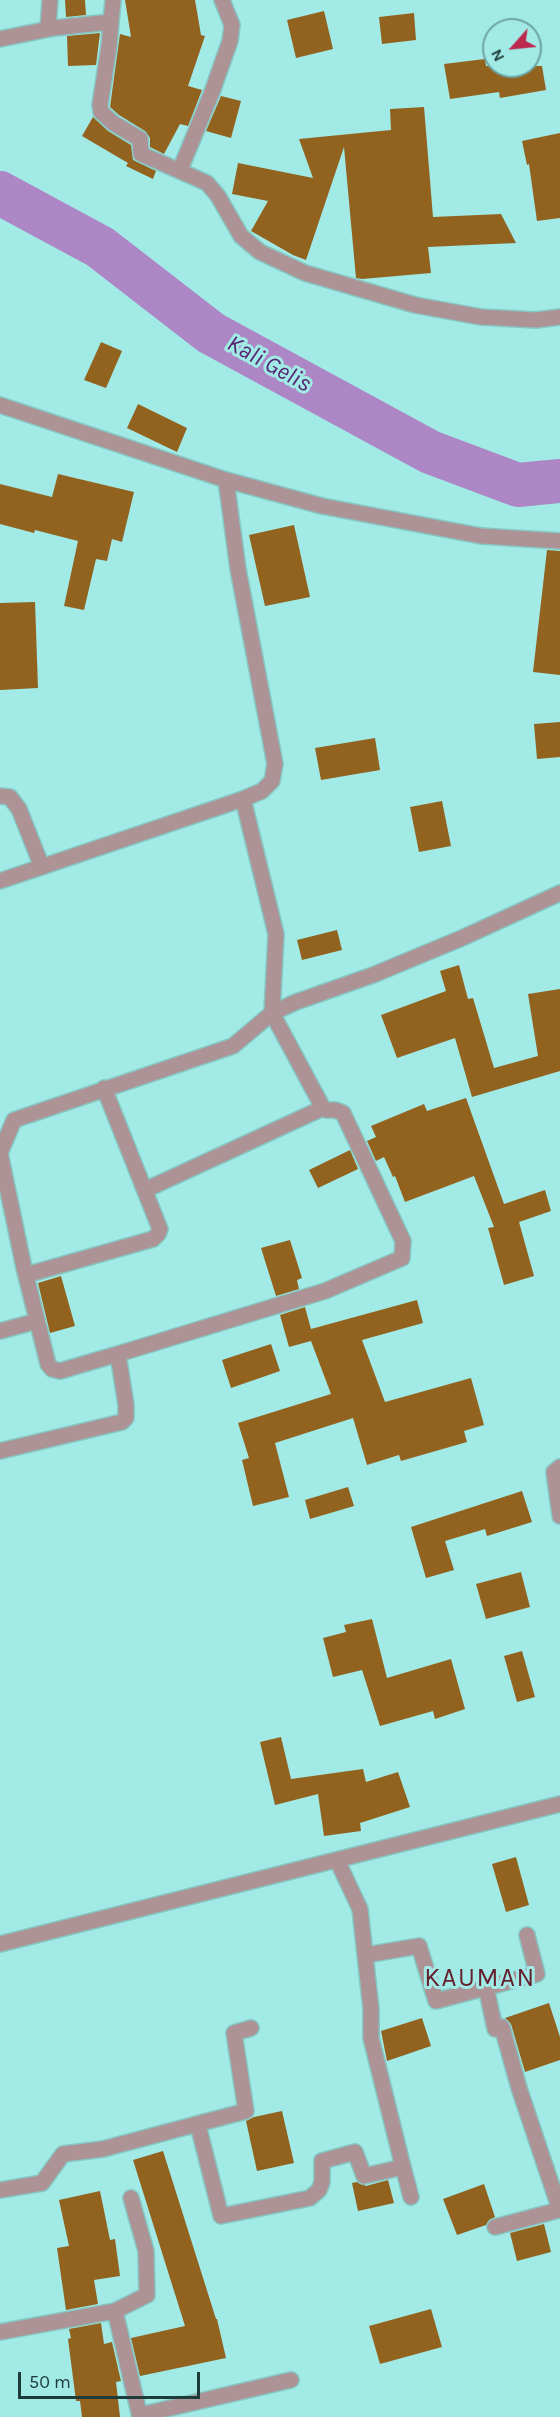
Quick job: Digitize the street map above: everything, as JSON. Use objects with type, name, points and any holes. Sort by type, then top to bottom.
[{"type":"street","points":[[48,29],[50,0]]},
{"type":"street","points":[[113,0],[101,112],[113,123],[140,139],[141,154],[207,183],[218,196],[241,236],[260,252],[304,273],[415,305],[481,317],[536,320],[560,317]]},
{"type":"street","points":[[180,170],[230,41],[232,25],[222,0]]},
{"type":"street","points":[[0,39],[48,29],[110,22]]},
{"type":"street","points":[[0,405],[226,480],[322,506],[469,534],[560,541]]},
{"type":"street","points":[[0,881],[243,800],[262,791],[272,781],[275,764],[238,569],[226,480]]},
{"type":"street","points":[[0,796],[10,797],[19,809],[42,867]]},
{"type":"street","points":[[243,800],[276,934],[273,1013],[323,1108],[343,1113],[403,1241],[402,1258],[325,1291],[60,1371],[52,1369],[48,1364],[37,1321],[0,1153],[14,1120],[233,1046],[273,1013],[462,938],[560,893]]},
{"type":"street","points":[[27,1275],[153,1239],[160,1229],[104,1088]]},
{"type":"street","points":[[145,1190],[323,1108]]},
{"type":"street","points":[[0,1331],[37,1321]]},
{"type":"street","points":[[0,1452],[122,1422],[126,1418],[126,1405],[118,1354]]},
{"type":"street","points":[[560,1467],[554,1472],[560,1515]]},
{"type":"street","points":[[0,1944],[560,1804]]},
{"type":"street","points":[[337,1860],[360,1909],[366,1955],[371,2038],[411,2197]]},
{"type":"street","points":[[366,1955],[419,1946],[436,2001],[537,1974],[527,1935]]},
{"type":"street","points":[[486,1988],[495,2029],[502,2027],[519,2088],[559,2210],[495,2227]]},
{"type":"street","points":[[0,2190],[42,2183],[63,2154],[103,2149],[246,2112],[234,2033],[251,2028]]},
{"type":"street","points":[[198,2125],[221,2216],[310,2198],[319,2190],[322,2182],[322,2161],[355,2152],[364,2176],[403,2167]]},
{"type":"street","points":[[0,2332],[115,2311],[147,2295],[146,2251],[131,2198]]},
{"type":"street","points":[[115,2311],[140,2416],[291,2380]]},
{"type":"building","points":[[65,0],[85,0],[86,15],[66,17]]},
{"type":"building","points":[[125,0],[195,0],[201,35],[205,36],[188,86],[202,90],[188,126],[180,124],[164,154],[150,147],[150,138],[145,131],[110,107],[120,34],[131,37]]},
{"type":"building","points":[[324,11],[333,49],[296,58],[287,20]]},
{"type":"building","points":[[414,13],[416,40],[382,44],[379,17]]},
{"type":"building","points":[[100,33],[96,65],[68,66],[67,36]]},
{"type":"building","points":[[482,59],[482,78],[542,78],[542,66],[546,90],[500,98],[499,92],[450,99],[444,64]]},
{"type":"building","points":[[221,96],[241,101],[231,138],[206,131]]},
{"type":"building","points":[[424,107],[433,217],[501,214],[516,243],[428,247],[431,273],[356,278],[344,147],[306,260],[251,231],[268,201],[232,194],[238,163],[313,178],[299,139],[391,130],[390,109]]},
{"type":"building","points":[[93,117],[108,131],[131,145],[133,160],[156,171],[153,179],[126,166],[128,163],[82,136]]},
{"type":"building","points":[[560,133],[560,218],[537,221],[529,164],[527,165],[522,141]]},
{"type":"building","points":[[101,342],[122,351],[106,388],[84,380]]},
{"type":"building","points":[[138,404],[187,428],[177,452],[127,428]]},
{"type":"building","points":[[58,474],[134,492],[122,542],[112,539],[107,561],[96,559],[84,610],[64,606],[78,541],[0,524],[0,484],[52,497]]},
{"type":"building","points":[[294,525],[310,597],[265,606],[249,535]]},
{"type":"building","points":[[547,550],[560,551],[560,675],[533,672]]},
{"type":"building","points":[[35,602],[38,688],[0,690],[0,603]]},
{"type":"building","points":[[560,722],[560,757],[537,759],[534,724]]},
{"type":"building","points":[[375,738],[380,770],[321,780],[315,748]]},
{"type":"building","points":[[442,801],[451,846],[419,852],[410,807]]},
{"type":"building","points":[[337,930],[342,950],[302,960],[297,940]]},
{"type":"building","points":[[459,965],[468,999],[473,998],[494,1068],[538,1056],[528,994],[560,989],[560,1071],[472,1097],[455,1038],[397,1058],[381,1015],[446,991],[440,971]]},
{"type":"building","points":[[466,1098],[504,1204],[545,1190],[551,1211],[519,1222],[534,1276],[504,1285],[488,1228],[494,1227],[474,1176],[405,1202],[395,1176],[393,1177],[384,1157],[376,1161],[367,1141],[376,1137],[371,1126],[424,1104],[427,1111]]},
{"type":"building","points":[[350,1150],[358,1169],[318,1188],[309,1170]]},
{"type":"building","points":[[290,1240],[302,1278],[297,1280],[299,1289],[276,1296],[261,1248]]},
{"type":"building","points":[[61,1276],[75,1326],[50,1333],[38,1283]]},
{"type":"building","points":[[417,1300],[423,1323],[362,1340],[385,1402],[471,1378],[484,1425],[464,1431],[467,1442],[401,1461],[399,1455],[367,1465],[353,1418],[275,1443],[289,1497],[253,1506],[242,1460],[249,1458],[238,1423],[331,1394],[311,1341],[289,1347],[280,1315],[305,1307],[311,1329]]},
{"type":"building","points":[[271,1344],[280,1371],[231,1388],[222,1360]]},
{"type":"building","points":[[348,1487],[354,1506],[310,1519],[305,1500]]},
{"type":"building","points":[[522,1491],[532,1522],[487,1536],[485,1529],[445,1541],[454,1570],[426,1578],[411,1527]]},
{"type":"building","points":[[521,1572],[530,1607],[486,1619],[476,1584]]},
{"type":"building","points":[[372,1619],[387,1678],[451,1659],[465,1709],[435,1719],[433,1711],[380,1726],[362,1670],[333,1677],[323,1638],[346,1632],[344,1625]]},
{"type":"building","points":[[522,1651],[535,1697],[517,1702],[504,1656]]},
{"type":"building","points":[[281,1737],[291,1779],[363,1769],[366,1782],[398,1772],[410,1807],[360,1823],[361,1831],[324,1836],[318,1794],[275,1805],[260,1742]]},
{"type":"building","points":[[516,1857],[529,1905],[506,1912],[492,1864]]},
{"type":"building","points":[[549,2003],[560,2037],[560,2060],[525,2072],[511,2024],[505,2018]]},
{"type":"building","points":[[422,2018],[431,2046],[387,2061],[381,2031]]},
{"type":"building","points":[[282,2111],[294,2163],[257,2171],[246,2121]]},
{"type":"building","points":[[163,2151],[217,2319],[226,2358],[140,2376],[131,2338],[185,2326],[133,2160]]},
{"type":"building","points":[[388,2180],[394,2203],[358,2211],[352,2183],[357,2182],[366,2186]]},
{"type":"building","points":[[484,2184],[495,2217],[486,2225],[457,2235],[443,2199]]},
{"type":"building","points":[[100,2191],[110,2240],[115,2239],[120,2276],[94,2280],[98,2304],[66,2310],[57,2248],[69,2246],[59,2200]]},
{"type":"building","points":[[544,2224],[551,2252],[517,2261],[510,2233]]},
{"type":"building","points":[[431,2309],[442,2347],[380,2364],[369,2326]]},
{"type":"building","points":[[101,2323],[104,2344],[112,2342],[121,2381],[116,2382],[120,2417],[82,2417],[80,2401],[76,2401],[68,2339],[71,2338],[69,2329]]},
{"type":"waterway","name":"Kali Gelis","points":[[0,193],[100,247],[211,333],[430,452],[518,485],[560,481]]},
{"type":"district","name":"KAUMAN","points":[[480,1979]]}]
